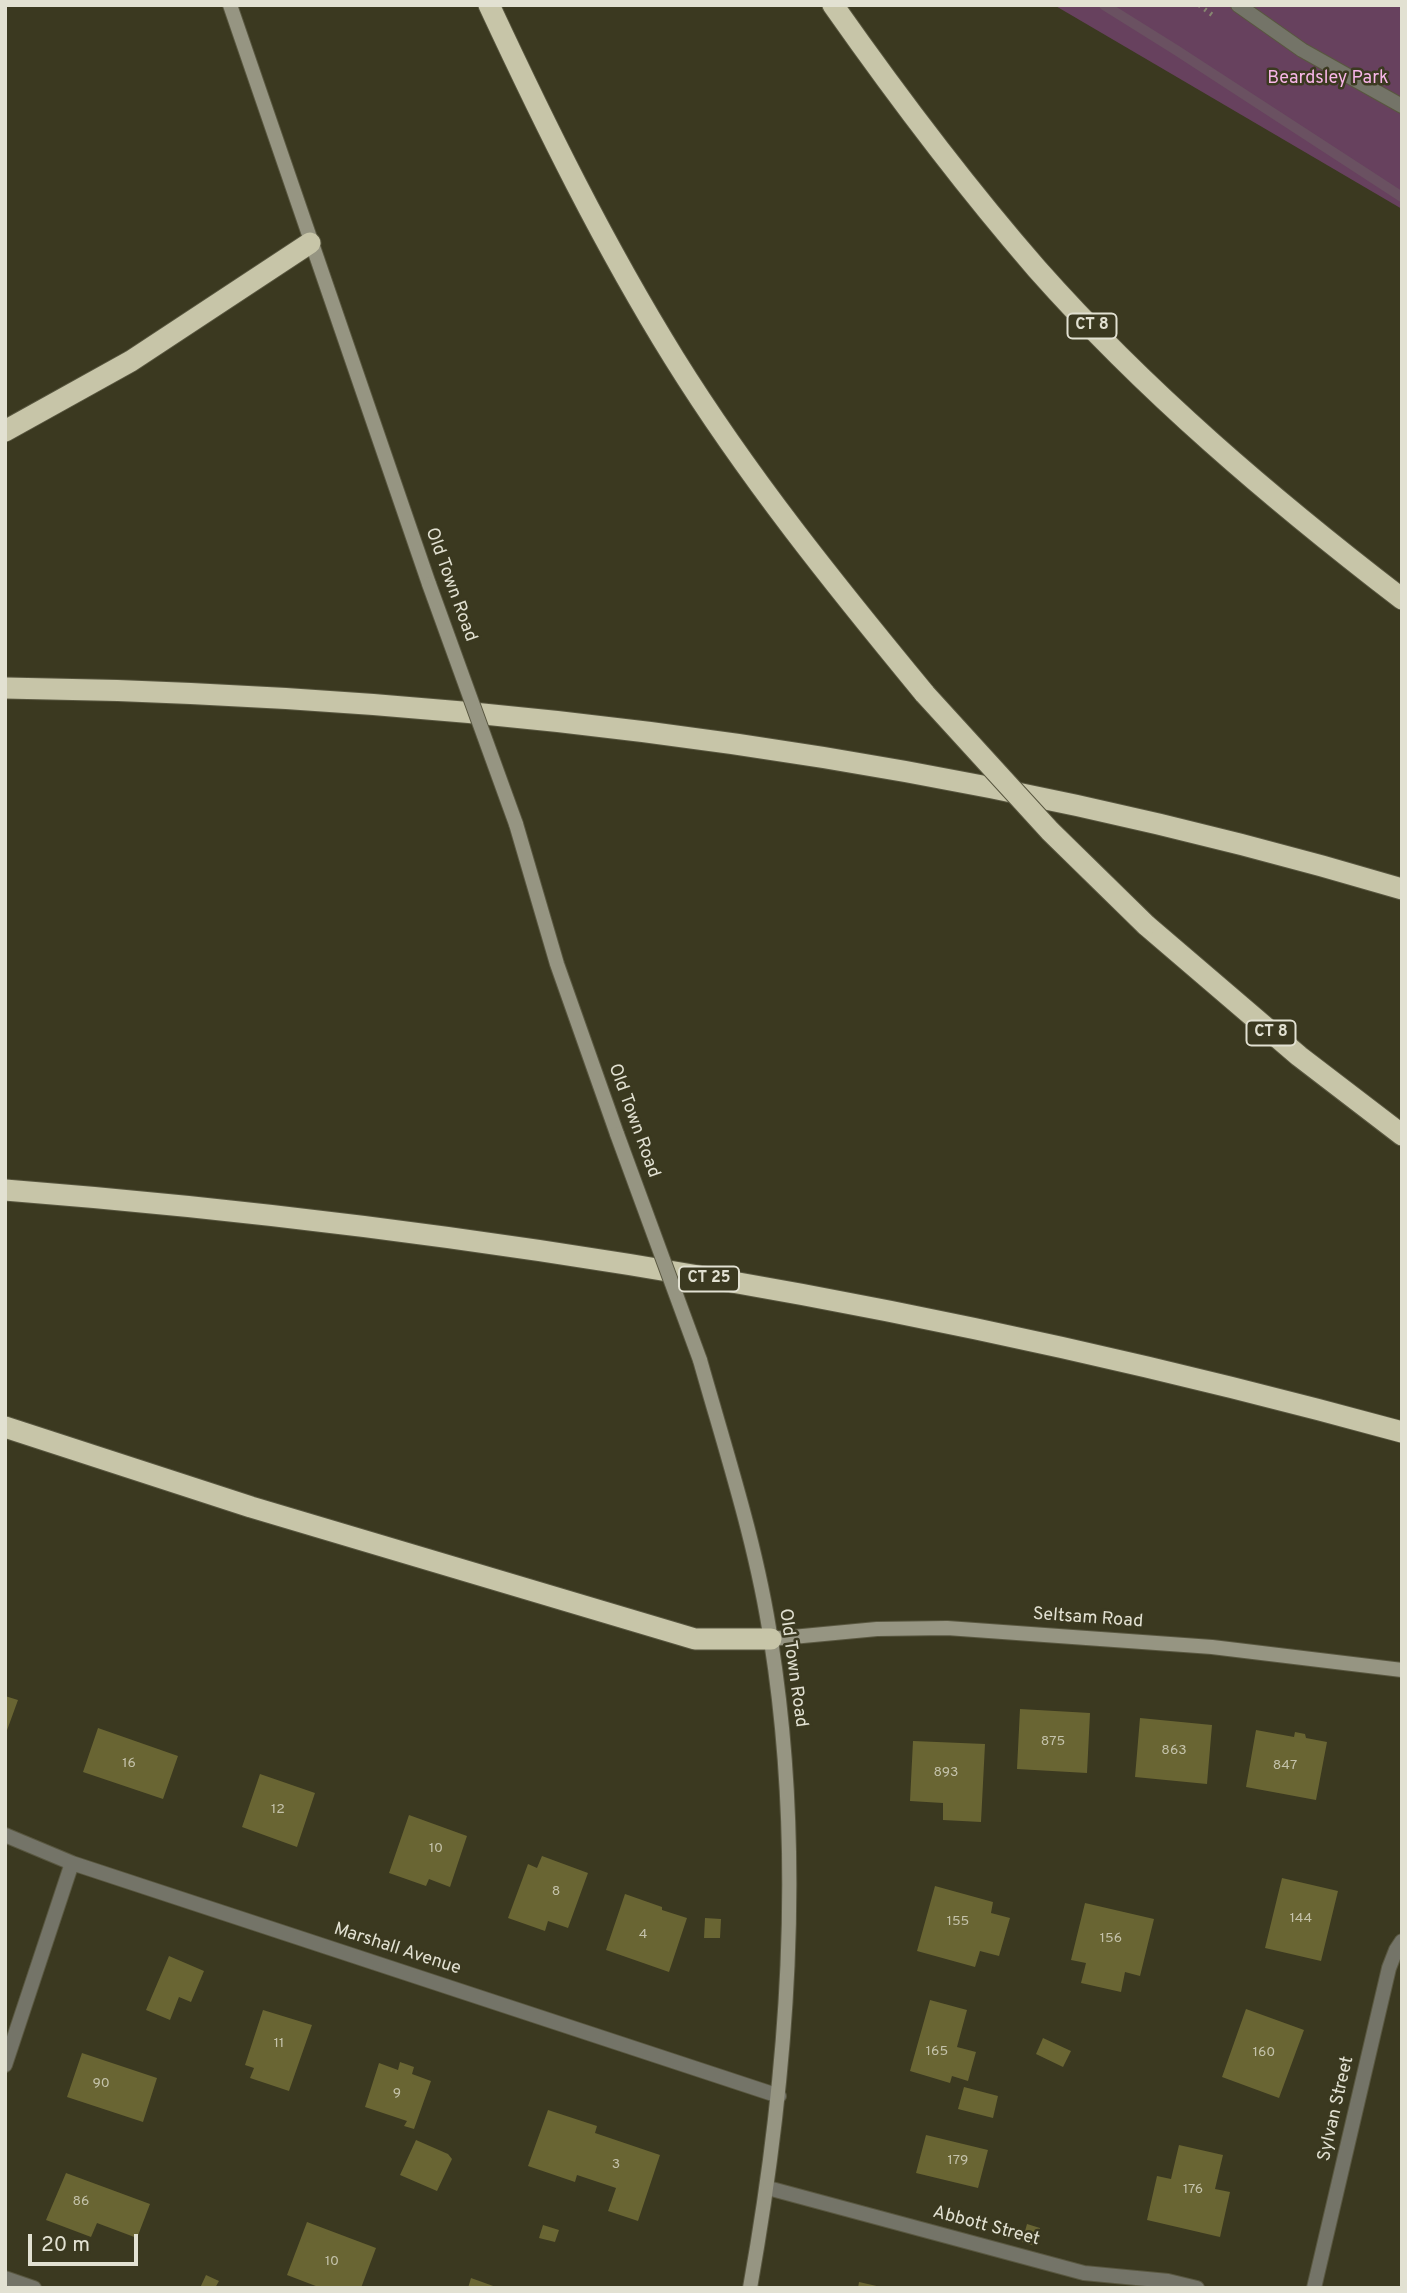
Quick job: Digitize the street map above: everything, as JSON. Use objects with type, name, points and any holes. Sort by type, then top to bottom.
[{"type":"highway","name":"CT 8","points":[[489,5],[544,122],[606,241],[674,358],[748,469],[829,578],[925,694],[1050,831],[1146,925],[1300,1056],[1402,1135]]},
{"type":"highway","name":"CT 8","points":[[833,5],[882,75],[958,174],[1038,270],[1104,339],[1229,458],[1318,535],[1402,599]]},
{"type":"highway","points":[[5,430],[131,360],[310,243]]},
{"type":"highway","points":[[5,688],[200,693],[376,703],[500,714],[753,746],[877,766],[1123,816],[1402,888]]},
{"type":"highway","name":"CT 25","points":[[5,1190],[385,1229],[762,1288],[882,1310],[1124,1362],[1402,1432]]},
{"type":"highway","points":[[5,1427],[251,1507],[695,1639],[771,1639]]},
{"type":"main road","name":"Old Town Road","points":[[230,5],[429,584],[516,824],[557,964],[700,1360],[752,1546],[771,1639],[782,1721],[788,1837],[786,2017],[768,2188],[750,2288]]},
{"type":"main road","name":"Seltsam Road","points":[[771,1639],[877,1629],[947,1628],[1212,1647],[1402,1670]]},
{"type":"street","points":[[1238,5],[1301,50],[1402,106]]},
{"type":"street","name":"Marshall Avenue","points":[[5,1835],[72,1863],[779,2096]]},
{"type":"street","points":[[5,2065],[72,1863]]},
{"type":"street","name":"Sylvan Street","points":[[1314,2288],[1390,1968],[1402,1941]]},
{"type":"street","name":"Abbott Street","points":[[768,2188],[1084,2273],[1168,2281],[1197,2288]]},
{"type":"street","points":[[5,2278],[34,2288]]},
{"type":"green space","name":"Beardsley Park","points":[[1054,5],[1402,5],[1402,209]]},
{"type":"building","points":[[5,1696],[18,1700],[6,1733],[5,1733]]},
{"type":"building","points":[[1020,1709],[1090,1713],[1087,1773],[1017,1769]]},
{"type":"building","points":[[1140,1718],[1212,1725],[1207,1784],[1135,1777]]},
{"type":"building","points":[[98,1728],[178,1756],[163,1799],[83,1772]]},
{"type":"building","points":[[1256,1730],[1294,1737],[1295,1732],[1305,1734],[1306,1738],[1327,1742],[1316,1800],[1246,1787]]},
{"type":"building","points":[[913,1741],[985,1744],[981,1822],[943,1820],[943,1803],[910,1801]]},
{"type":"building","points":[[260,1774],[315,1793],[297,1847],[242,1827]]},
{"type":"building","points":[[409,1815],[467,1836],[450,1887],[429,1879],[426,1886],[389,1873]]},
{"type":"building","points":[[542,1856],[588,1873],[568,1928],[548,1921],[545,1931],[508,1918],[528,1864],[537,1868]]},
{"type":"building","points":[[1282,1878],[1338,1891],[1321,1961],[1265,1948]]},
{"type":"building","points":[[935,1886],[993,1902],[991,1913],[1010,1918],[999,1956],[980,1951],[975,1967],[917,1951]]},
{"type":"building","points":[[625,1894],[687,1918],[669,1972],[606,1950]]},
{"type":"building","points":[[1085,1903],[1154,1919],[1140,1976],[1125,1972],[1121,1992],[1081,1983],[1086,1963],[1071,1960]]},
{"type":"building","points":[[705,1918],[721,1919],[720,1938],[704,1938]]},
{"type":"building","points":[[169,1956],[204,1971],[191,2002],[179,1997],[170,2020],[146,2010]]},
{"type":"building","points":[[930,2000],[967,2010],[957,2047],[976,2052],[968,2081],[952,2076],[950,2083],[910,2071]]},
{"type":"building","points":[[1246,2009],[1304,2030],[1279,2098],[1222,2077]]},
{"type":"building","points":[[263,2010],[312,2025],[289,2091],[250,2078],[254,2068],[245,2065]]},
{"type":"building","points":[[1043,2038],[1071,2051],[1063,2067],[1036,2054]]},
{"type":"building","points":[[82,2053],[157,2078],[143,2122],[67,2097]]},
{"type":"building","points":[[400,2062],[414,2067],[412,2074],[431,2081],[414,2129],[404,2126],[407,2121],[365,2107],[379,2063],[398,2070]]},
{"type":"building","points":[[964,2087],[998,2096],[993,2118],[958,2109]]},
{"type":"building","points":[[548,2110],[597,2126],[595,2133],[660,2155],[638,2221],[608,2211],[616,2188],[577,2175],[575,2182],[528,2166]]},
{"type":"building","points":[[926,2135],[988,2150],[978,2188],[916,2173]]},
{"type":"building","points":[[416,2140],[448,2154],[452,2159],[437,2191],[400,2175]]},
{"type":"building","points":[[1179,2145],[1223,2155],[1215,2189],[1230,2192],[1220,2237],[1147,2220],[1157,2176],[1171,2179]]},
{"type":"building","points":[[66,2173],[150,2204],[137,2238],[97,2223],[91,2237],[46,2220]]},
{"type":"building","points":[[307,2222],[376,2248],[361,2288],[321,2288],[287,2275]]},
{"type":"building","points":[[1027,2224],[1040,2228],[1035,2246],[1022,2242]]},
{"type":"building","points":[[543,2225],[559,2230],[555,2242],[539,2238]]},
{"type":"building","points":[[206,2275],[219,2281],[215,2288],[200,2288]]},
{"type":"building","points":[[471,2278],[496,2287],[496,2288],[468,2288]]},
{"type":"building","points":[[859,2282],[881,2287],[881,2288],[858,2288]]},
{"type":"waterway","points":[[1104,5],[1402,197]]}]
